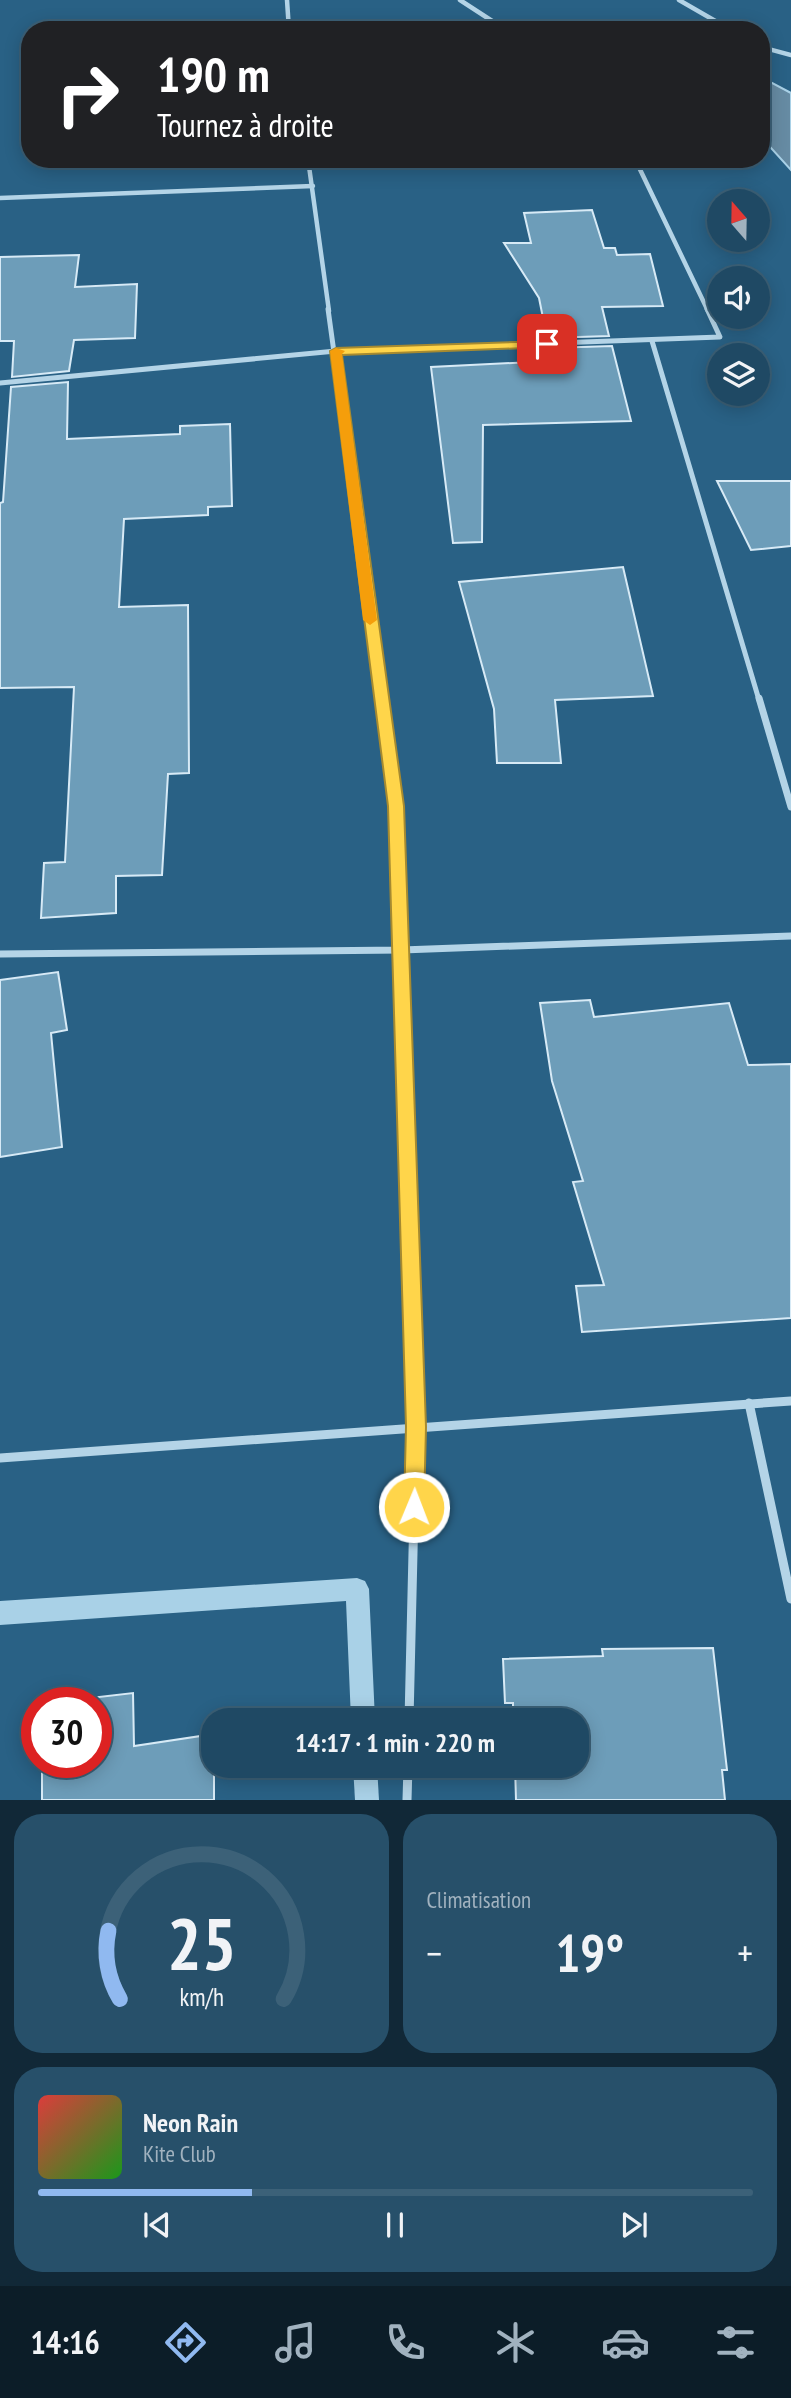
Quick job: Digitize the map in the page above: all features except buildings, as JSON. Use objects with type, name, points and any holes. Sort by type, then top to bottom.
[{"type":"street","points":[[287,0],[288,21]]},
{"type":"street","points":[[460,0],[492,21]]},
{"type":"street","points":[[680,0],[716,21]]},
{"type":"street","points":[[770,49],[791,55]]},
{"type":"street","points":[[310,168],[396,806],[416,1427],[409,1708]]},
{"type":"street","points":[[0,383],[336,351],[720,337],[639,168]]},
{"type":"street","points":[[0,198],[313,186]]},
{"type":"street","points":[[652,341],[791,807]]},
{"type":"street","points":[[0,954],[402,950],[791,936]]},
{"type":"street","points":[[0,1458],[791,1401]]},
{"type":"street","points":[[749,1403],[791,1599]]},
{"type":"street","points":[[407,1800],[408,1778]]},
{"type":"water","points":[[770,82],[791,93],[791,170],[770,147]]},
{"type":"waterway","points":[[0,1613],[357,1589],[362,1708]]},
{"type":"waterway","points":[[366,1778],[367,1800]]},
{"type":"slow traffic","points":[[339,351],[336,351],[370,620]]},
{"type":"route","points":[[414,1507],[416,1427],[396,806],[336,351],[547,344]]}]
